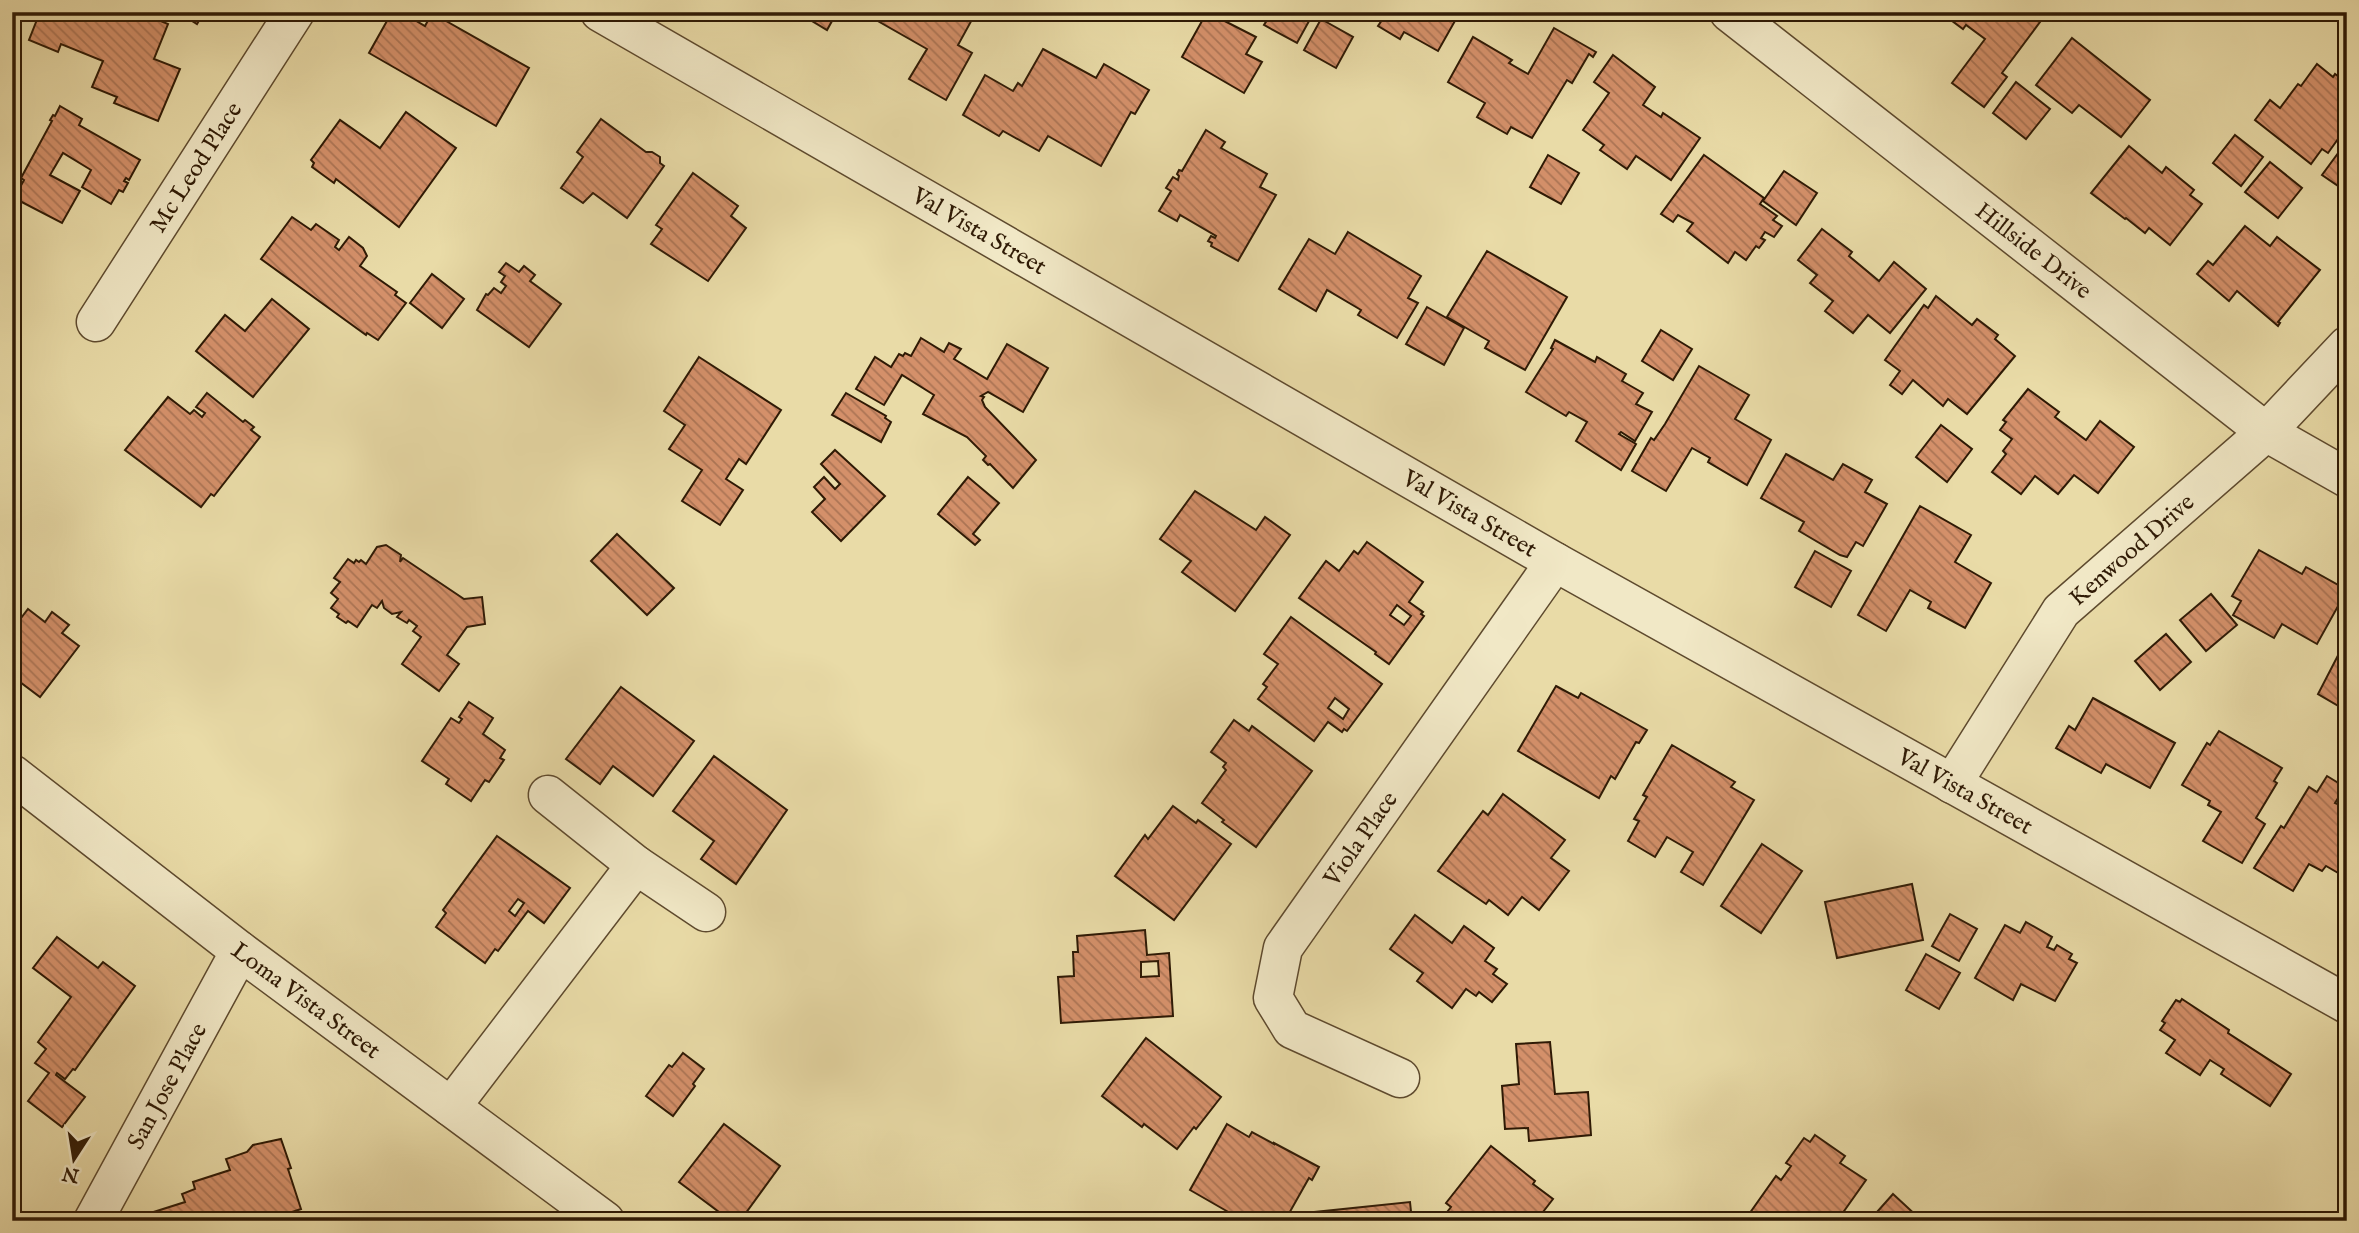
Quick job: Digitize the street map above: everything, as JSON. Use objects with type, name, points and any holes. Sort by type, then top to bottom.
[{"type":"street","name":"Mc Leod Place","points":[[96,322],[295,12]]},
{"type":"street","name":"Val Vista Street","points":[[600,12],[1555,562],[2347,1004]]},
{"type":"street","name":"Hillside Drive","points":[[1729,12],[2266,432],[2347,478]]},
{"type":"street","name":"Kenwood Drive","points":[[1952,784],[2062,611],[2266,432],[2347,346]]},
{"type":"street","name":"Viola Place","points":[[1400,1078],[1292,1029],[1273,998],[1283,948],[1555,562]]},
{"type":"street","name":"Loma Vista Street","points":[[12,775],[240,951],[605,1221]]},
{"type":"street","points":[[548,795],[636,865],[706,912]]},
{"type":"street","points":[[451,1107],[636,865]]},
{"type":"street","name":"San Jose Place","points":[[93,1221],[240,951]]},
{"type":"building","points":[[40,12],[139,12],[168,24],[154,59],[180,69],[158,121],[114,103],[117,97],[92,87],[103,61],[61,44],[58,52],[29,40]]},
{"type":"building","points":[[178,12],[204,12],[197,24]]},
{"type":"building","points":[[392,12],[401,12],[425,26],[432,13],[529,68],[496,126],[369,53]]},
{"type":"building","points":[[797,12],[837,12],[827,30]]},
{"type":"building","points":[[862,12],[967,12],[974,16],[958,45],[972,53],[946,100],[909,79],[927,49]]},
{"type":"building","points":[[1207,12],[1256,37],[1246,54],[1262,62],[1244,93],[1182,57]]},
{"type":"building","points":[[1272,12],[1314,12],[1297,43],[1264,25]]},
{"type":"building","points":[[1368,12],[1460,12],[1438,51],[1404,32],[1400,39],[1378,26],[1382,20]]},
{"type":"building","points":[[1940,12],[2036,12],[2043,18],[2002,73],[2007,77],[1984,107],[1952,83],[1985,39],[1966,25],[1963,29]]},
{"type":"building","points":[[1321,19],[1353,37],[1336,68],[1304,50]]},
{"type":"building","points":[[1554,28],[1596,52],[1593,57],[1589,54],[1572,83],[1567,80],[1532,138],[1511,127],[1507,134],[1477,117],[1485,103],[1448,82],[1473,37],[1512,60],[1509,63],[1528,74]]},
{"type":"building","points":[[2072,38],[2150,100],[2121,137],[2079,105],[2072,113],[2036,85]]},
{"type":"building","points":[[1043,49],[1096,78],[1104,64],[1149,90],[1135,114],[1131,112],[1101,166],[1048,136],[1039,151],[1003,131],[999,136],[963,115],[985,75],[1013,91],[1018,83],[1022,86]]},
{"type":"building","points":[[1613,55],[1655,87],[1643,105],[1661,117],[1663,113],[1700,138],[1671,180],[1636,156],[1627,169],[1600,150],[1604,145],[1583,130],[1609,93],[1594,82]]},
{"type":"building","points":[[2317,64],[2333,77],[2335,74],[2347,83],[2347,134],[2343,132],[2328,153],[2322,149],[2311,164],[2255,120],[2270,100],[2280,108]]},
{"type":"building","points":[[2016,82],[2050,109],[2026,139],[1993,113]]},
{"type":"building","points":[[60,106],[82,119],[79,125],[140,160],[129,180],[126,178],[124,181],[128,183],[123,192],[119,190],[111,204],[82,187],[91,170],[63,153],[50,175],[80,191],[62,223],[14,198],[24,180],[21,178],[52,121],[50,120]]},
{"type":"building","points":[[406,112],[456,148],[399,227],[336,179],[334,183],[312,167],[314,163],[311,160],[340,120],[380,148]]},
{"type":"building","points":[[601,119],[646,152],[660,157],[660,163],[664,166],[627,218],[593,193],[583,203],[561,188],[583,157],[577,152]]},
{"type":"building","points":[[1206,130],[1225,142],[1221,148],[1267,174],[1260,187],[1276,195],[1238,261],[1211,246],[1212,243],[1208,241],[1211,236],[1216,236],[1180,215],[1177,221],[1159,211],[1171,191],[1166,188],[1173,177],[1178,180],[1179,170],[1182,171]]},
{"type":"building","points":[[2235,135],[2263,157],[2241,186],[2213,163]]},
{"type":"building","points":[[2347,141],[2347,192],[2322,175]]},
{"type":"building","points":[[2129,146],[2162,173],[2166,167],[2194,190],[2190,195],[2202,204],[2170,245],[2149,228],[2145,233],[2091,193]]},
{"type":"building","points":[[1548,155],[1579,173],[1561,204],[1530,187]]},
{"type":"building","points":[[1704,155],[1764,198],[1760,204],[1777,216],[1773,220],[1782,226],[1774,237],[1765,232],[1761,238],[1765,240],[1759,248],[1756,246],[1746,260],[1735,252],[1728,263],[1687,231],[1693,223],[1678,215],[1673,222],[1661,214]]},
{"type":"building","points":[[2270,162],[2302,188],[2278,218],[2245,192]]},
{"type":"building","points":[[1784,171],[1817,193],[1796,225],[1763,201]]},
{"type":"building","points":[[693,173],[738,206],[731,216],[746,228],[708,281],[651,244],[662,229],[656,225]]},
{"type":"building","points":[[292,217],[311,230],[316,224],[339,240],[335,247],[339,250],[349,237],[363,248],[367,256],[360,266],[397,292],[395,295],[406,303],[378,340],[367,333],[366,335],[261,259]]},
{"type":"building","points":[[2245,226],[2270,246],[2277,237],[2320,270],[2278,322],[2278,326],[2237,291],[2229,301],[2197,274],[2208,261],[2213,265]]},
{"type":"building","points":[[1822,229],[1852,252],[1849,256],[1879,281],[1894,262],[1926,289],[1890,333],[1868,315],[1853,333],[1825,311],[1833,301],[1810,283],[1817,275],[1798,260]]},
{"type":"building","points":[[1348,232],[1421,276],[1408,298],[1418,303],[1397,338],[1358,315],[1361,310],[1327,290],[1316,311],[1279,289],[1309,239],[1335,254]]},
{"type":"building","points":[[1487,251],[1567,297],[1525,370],[1485,348],[1489,341],[1447,317]]},
{"type":"building","points":[[506,263],[519,272],[524,266],[535,275],[530,281],[561,304],[529,347],[477,310],[486,294],[494,288],[501,293],[506,286],[501,282],[505,276],[499,272]]},
{"type":"building","points":[[432,274],[464,299],[442,328],[410,303]]},
{"type":"building","points":[[1936,296],[1972,325],[1977,319],[1998,335],[1995,339],[2015,356],[1967,414],[1948,399],[1943,406],[1913,380],[1902,394],[1890,385],[1900,371],[1885,360],[1924,305],[1928,308]]},
{"type":"building","points":[[272,299],[309,329],[253,397],[196,351],[225,315],[245,331]]},
{"type":"building","points":[[1427,307],[1464,328],[1444,365],[1406,344]]},
{"type":"building","points":[[1661,330],[1692,349],[1673,380],[1642,361]]},
{"type":"building","points":[[921,338],[944,352],[949,343],[961,349],[954,359],[987,379],[1007,344],[1048,368],[1023,412],[988,392],[981,396],[984,397],[982,400],[985,407],[1036,460],[1013,488],[983,460],[986,456],[967,437],[923,414],[934,395],[902,375],[884,405],[856,389],[875,357],[891,367],[899,354],[911,356]]},
{"type":"building","points":[[1555,340],[1595,362],[1597,357],[1626,374],[1622,381],[1643,393],[1636,404],[1652,412],[1635,441],[1621,432],[1619,434],[1636,444],[1621,470],[1576,441],[1587,422],[1569,412],[1566,416],[1526,392],[1553,349],[1551,348]]},
{"type":"building","points":[[699,357],[781,410],[746,464],[739,459],[726,479],[743,490],[720,525],[682,501],[702,470],[669,449],[685,425],[664,411]]},
{"type":"building","points":[[1699,366],[1749,395],[1735,419],[1771,440],[1747,485],[1708,462],[1710,458],[1692,448],[1666,491],[1632,471],[1651,438],[1654,440],[1665,424]]},
{"type":"building","points":[[2028,389],[2059,412],[2055,417],[2086,440],[2100,421],[2134,447],[2098,493],[2074,475],[2058,494],[2035,476],[2021,494],[1992,472],[2006,454],[2003,451],[2012,439],[2000,430],[2006,422],[2003,420]]},
{"type":"building","points":[[207,393],[243,422],[245,420],[254,427],[251,430],[260,437],[214,496],[211,494],[201,507],[125,450],[168,397],[190,414],[194,410],[202,417],[205,413],[196,407]]},
{"type":"building","points":[[846,393],[886,416],[891,422],[881,442],[832,415]]},
{"type":"building","points":[[1941,425],[1972,449],[1947,482],[1916,457]]},
{"type":"building","points":[[835,450],[885,496],[841,541],[812,512],[825,499],[814,487],[824,477],[835,489],[840,484],[821,464]]},
{"type":"building","points":[[1786,454],[1833,480],[1843,464],[1872,480],[1865,492],[1887,504],[1863,546],[1856,542],[1847,557],[1840,555],[1799,531],[1804,522],[1761,498]]},
{"type":"building","points":[[968,477],[999,503],[973,534],[980,540],[975,545],[938,514]]},
{"type":"building","points":[[1195,491],[1256,530],[1265,517],[1290,535],[1235,611],[1182,572],[1191,561],[1160,539]]},
{"type":"building","points":[[1920,506],[1971,535],[1955,562],[1991,583],[1965,628],[1928,608],[1931,602],[1910,590],[1886,631],[1858,615]]},
{"type":"building","points":[[617,534],[674,588],[647,615],[591,561]]},
{"type":"building","points":[[1367,542],[1423,582],[1409,602],[1423,612],[1421,614],[1424,616],[1389,664],[1299,598],[1326,561],[1339,571],[1354,551],[1358,554]],"holes":[[[1397,605],[1411,616],[1404,625],[1390,615]]]},
{"type":"building","points":[[386,545],[401,555],[400,562],[403,558],[464,599],[482,597],[485,624],[467,627],[447,655],[459,664],[439,691],[402,664],[421,637],[413,631],[417,626],[409,620],[407,623],[397,617],[401,612],[392,614],[384,608],[382,601],[377,608],[372,605],[357,627],[337,617],[339,614],[331,608],[338,599],[331,593],[340,582],[334,578],[348,559],[354,563],[361,560],[366,564],[377,547]]},
{"type":"building","points":[[2259,550],[2302,574],[2306,567],[2347,590],[2317,644],[2282,624],[2274,638],[2233,615],[2241,601],[2232,596]]},
{"type":"building","points":[[1815,551],[1851,571],[1831,607],[1795,587]]},
{"type":"building","points":[[2211,594],[2237,625],[2206,651],[2180,620]]},
{"type":"building","points":[[28,609],[45,622],[52,612],[69,625],[62,633],[79,646],[40,697],[12,676],[12,618],[18,622]]},
{"type":"building","points":[[1291,617],[1382,684],[1347,731],[1344,729],[1342,732],[1328,722],[1314,741],[1258,699],[1267,687],[1263,684],[1278,664],[1264,654]],"holes":[[[1335,698],[1349,709],[1343,719],[1328,708]]]},
{"type":"building","points":[[2166,634],[2191,662],[2160,690],[2135,661]]},
{"type":"building","points":[[2347,638],[2347,711],[2318,694]]},
{"type":"building","points":[[1556,686],[1578,698],[1581,693],[1647,730],[1639,743],[1636,742],[1615,779],[1611,776],[1599,798],[1518,751]]},
{"type":"building","points":[[621,687],[694,741],[653,796],[613,766],[600,784],[566,759]]},
{"type":"building","points":[[2093,698],[2175,743],[2150,788],[2106,764],[2101,773],[2056,748],[2069,726],[2075,730]]},
{"type":"building","points":[[469,702],[493,718],[483,734],[505,750],[500,758],[504,760],[489,782],[485,780],[471,801],[446,784],[449,779],[422,761],[451,718],[459,723],[462,719],[459,717]]},
{"type":"building","points":[[1234,720],[1249,731],[1252,726],[1312,771],[1256,847],[1202,803],[1226,770],[1223,767],[1226,763],[1211,752]]},
{"type":"building","points":[[2219,731],[2282,768],[2274,781],[2277,783],[2256,818],[2265,824],[2242,863],[2203,841],[2221,812],[2208,805],[2210,801],[2182,785],[2207,743],[2210,745]]},
{"type":"building","points":[[1672,745],[1735,782],[1731,787],[1754,800],[1703,885],[1681,872],[1693,852],[1667,837],[1655,857],[1628,841],[1639,821],[1634,819],[1647,797],[1643,795]]},
{"type":"building","points":[[714,756],[787,810],[736,884],[701,859],[714,841],[673,811]]},
{"type":"building","points":[[2327,776],[2345,787],[2335,803],[2340,805],[2347,793],[2347,878],[2326,866],[2322,871],[2309,864],[2293,891],[2254,868],[2281,826],[2284,828],[2309,787],[2317,792]]},
{"type":"building","points":[[1503,794],[1565,840],[1551,858],[1569,871],[1539,910],[1522,897],[1508,915],[1489,900],[1486,904],[1438,871],[1483,811],[1488,815]]},
{"type":"building","points":[[1173,806],[1231,844],[1174,920],[1115,876],[1145,835],[1148,839]]},
{"type":"building","points":[[497,836],[570,888],[544,923],[528,911],[498,951],[495,949],[485,963],[436,927],[446,913],[443,910]],"holes":[[[518,899],[524,903],[515,916],[509,911]]]},
{"type":"building","points":[[1762,844],[1802,871],[1761,933],[1721,906]]},
{"type":"building","points":[[1912,884],[1923,940],[1837,958],[1825,902]]},
{"type":"building","points":[[1950,914],[1977,929],[1959,961],[1932,946]]},
{"type":"building","points":[[1415,915],[1452,943],[1464,926],[1494,948],[1485,961],[1497,969],[1493,974],[1507,984],[1492,1002],[1479,992],[1476,996],[1466,989],[1452,1008],[1417,981],[1423,973],[1390,949]]},
{"type":"building","points":[[2026,922],[2052,937],[2047,947],[2054,950],[2057,945],[2072,954],[2069,959],[2077,963],[2055,1001],[2021,984],[2013,1000],[1975,978],[2005,925],[2020,933]]},
{"type":"building","points":[[1145,930],[1147,955],[1169,953],[1173,1016],[1061,1023],[1058,977],[1074,976],[1073,952],[1078,952],[1077,936]],"holes":[[[1158,961],[1159,976],[1141,977],[1141,962]]]},
{"type":"building","points":[[57,937],[98,968],[103,962],[135,986],[75,1070],[65,1079],[57,1073],[56,1075],[85,1097],[62,1127],[28,1101],[49,1073],[35,1063],[46,1049],[38,1042],[71,997],[33,968]]},
{"type":"building","points":[[1926,954],[1960,973],[1939,1009],[1906,990]]},
{"type":"building","points":[[2182,999],[2291,1074],[2270,1106],[2221,1074],[2224,1069],[2210,1060],[2200,1075],[2166,1053],[2175,1040],[2160,1030],[2165,1023],[2162,1021],[2176,1000],[2180,1002]]},
{"type":"building","points":[[1146,1038],[1221,1097],[1177,1149],[1144,1124],[1142,1127],[1102,1096]]},
{"type":"building","points":[[1550,1042],[1555,1094],[1588,1092],[1591,1135],[1529,1141],[1528,1128],[1505,1129],[1502,1086],[1519,1084],[1516,1044]]},
{"type":"building","points":[[683,1053],[704,1069],[673,1116],[646,1096],[669,1065],[672,1067]]},
{"type":"building","points":[[724,1124],[780,1166],[740,1221],[731,1221],[679,1182]]},
{"type":"building","points":[[1227,1124],[1249,1137],[1252,1132],[1319,1167],[1312,1180],[1309,1178],[1287,1217],[1283,1215],[1280,1221],[1234,1221],[1237,1217],[1190,1190]]},
{"type":"building","points":[[1815,1135],[1845,1156],[1840,1163],[1866,1180],[1837,1221],[1753,1221],[1747,1217],[1776,1176],[1781,1180],[1791,1166],[1786,1163],[1804,1138],[1810,1142]]},
{"type":"building","points":[[281,1139],[301,1209],[265,1221],[142,1221],[141,1216],[185,1202],[182,1194],[195,1189],[193,1182],[230,1170],[226,1159],[247,1152],[253,1145]]},
{"type":"building","points":[[1491,1146],[1553,1199],[1536,1221],[1440,1221],[1451,1207],[1446,1203]]},
{"type":"building","points":[[1893,1194],[1920,1219],[1918,1221],[1869,1221]]},
{"type":"building","points":[[1410,1202],[1412,1221],[1316,1221],[1315,1212]]}]
